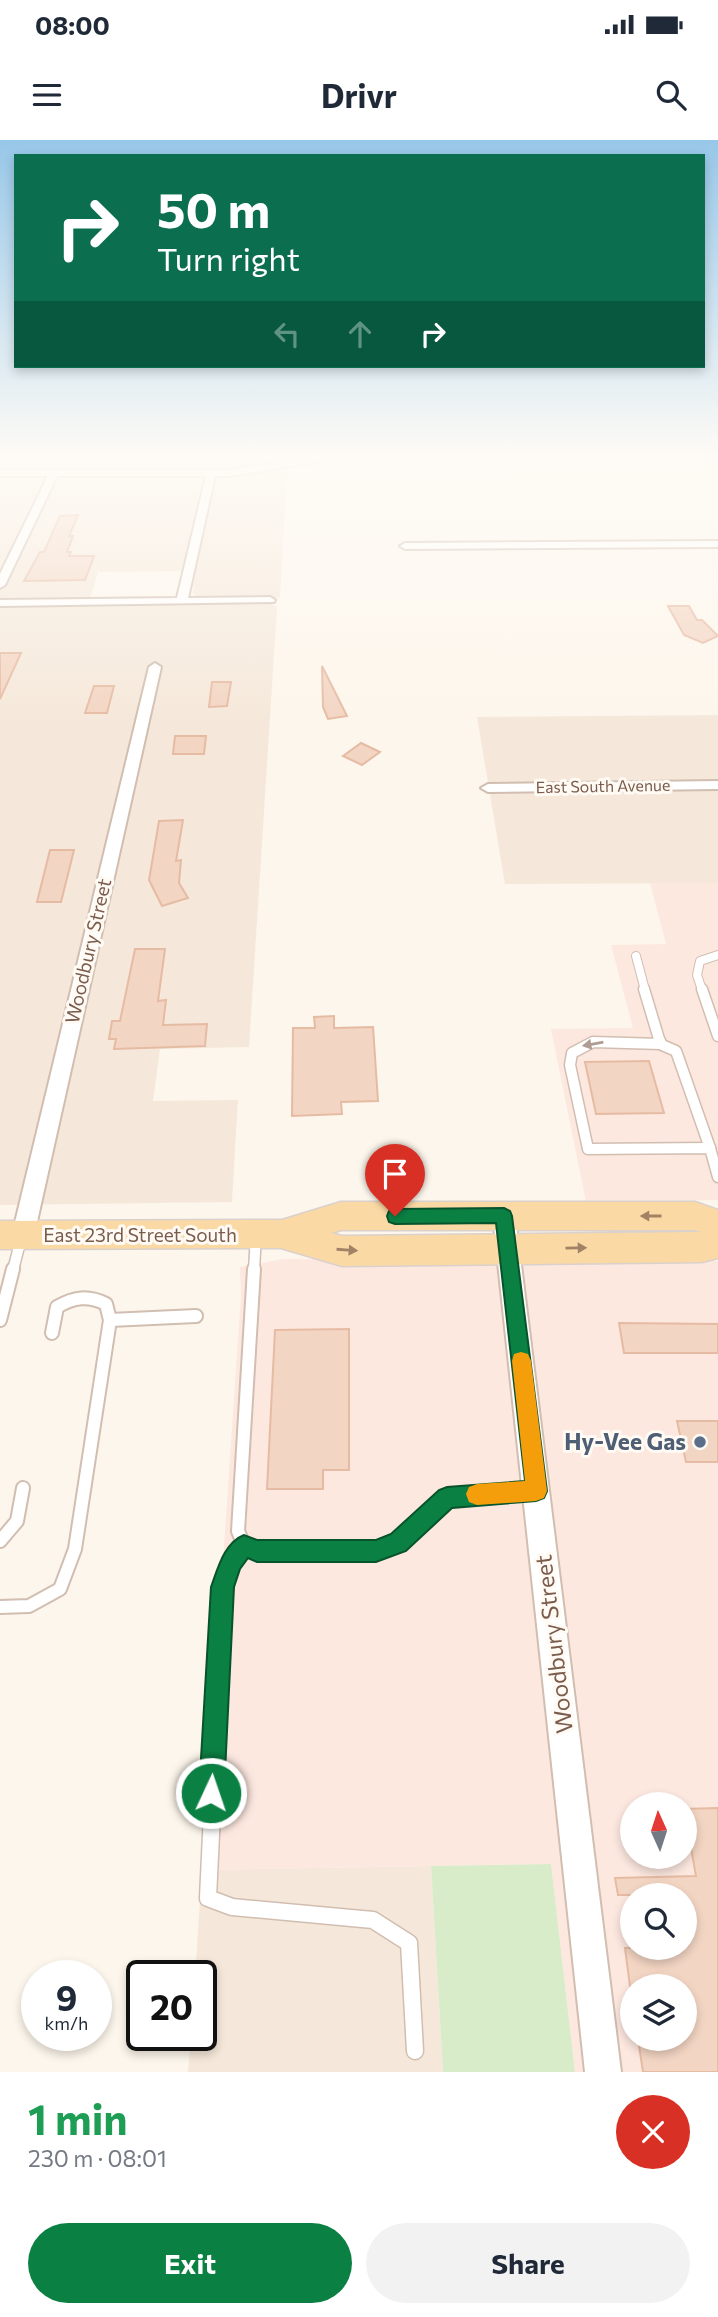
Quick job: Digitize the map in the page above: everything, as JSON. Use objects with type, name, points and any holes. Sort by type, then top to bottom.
[{"type":"main road","name":"East 23rd Street South","points":[[268,1235],[341,1216],[695,1216],[718,1224]]},
{"type":"main road","name":"East 23rd Street South","points":[[11,1235],[268,1235],[341,1251],[702,1247],[718,1243]]},
{"type":"street","points":[[0,585],[19,545]]},
{"type":"street","points":[[182,600],[195,545]]},
{"type":"street","points":[[405,546],[536,545]]},
{"type":"street","points":[[0,603],[270,600]]},
{"type":"street","name":"Woodbury Street","points":[[11,1235],[155,667]]},
{"type":"street","name":"East South Avenue","points":[[488,788],[718,785]]},
{"type":"street","name":"Woodbury Street","points":[[504,1216],[603,2072]]},
{"type":"lane","points":[[718,955],[700,961],[697,975],[718,1036]]},
{"type":"lane","points":[[636,956],[652,1011],[653,1032],[661,1044]]},
{"type":"lane","points":[[710,1148],[588,1149],[570,1065],[572,1053],[593,1042],[661,1044],[676,1051],[710,1148],[718,1177]]},
{"type":"lane","points":[[0,1320],[11,1235]]},
{"type":"lane","points":[[268,1235],[237,1531],[244,1546],[257,1551],[376,1551],[398,1543],[447,1498],[536,1491]]},
{"type":"lane","points":[[0,1607],[29,1606],[60,1588],[75,1549],[110,1320],[106,1304],[93,1297],[74,1297],[57,1307],[52,1333]]},
{"type":"lane","points":[[110,1320],[196,1316]]},
{"type":"lane","points":[[0,1541],[17,1521],[23,1488]]},
{"type":"lane","points":[[244,1546],[231,1563],[223,1587],[208,1898],[232,1908],[373,1920],[409,1943],[415,2051]]},
{"type":"shaded area","points":[[0,545],[283,545],[280,598],[197,597],[193,593],[195,571],[98,572],[90,598],[0,599]]},
{"type":"shaded area","points":[[257,601],[277,607],[249,1047],[160,1049],[153,1101],[238,1100],[232,1202],[0,1205],[0,605]]},
{"type":"shaded area","points":[[718,715],[718,883],[505,884],[477,717]]},
{"type":"shaded area","points":[[650,883],[718,883],[718,1200],[586,1202],[551,1029],[633,1028],[611,945],[666,944]]},
{"type":"shaded area","points":[[283,1259],[718,1261],[718,2072],[575,2072],[551,1864],[202,1870],[241,1296],[240,1267]]},
{"type":"shaded area","points":[[431,1866],[443,2072],[188,2072],[190,2051],[217,2051],[217,1960],[196,1960],[202,1870]]},
{"type":"green space","points":[[551,1864],[575,2072],[443,2072],[431,1866]]},
{"type":"building","points":[[47,545],[70,545],[67,552],[71,552],[69,556],[94,556],[85,580],[24,581],[40,552],[44,552]]},
{"type":"building","points":[[668,606],[689,606],[697,620],[702,620],[718,636],[703,643],[684,635]]},
{"type":"building","points":[[0,653],[21,653],[0,699]]},
{"type":"building","points":[[322,666],[347,716],[328,719],[323,707]]},
{"type":"building","points":[[212,682],[231,682],[227,706],[209,707]]},
{"type":"building","points":[[94,686],[114,686],[107,713],[85,713]]},
{"type":"building","points":[[175,736],[206,736],[204,754],[173,754]]},
{"type":"building","points":[[361,743],[380,752],[362,765],[343,756]]},
{"type":"building","points":[[183,820],[176,861],[181,860],[179,883],[188,898],[162,906],[149,880],[159,821]]},
{"type":"building","points":[[50,850],[74,850],[61,902],[37,902]]},
{"type":"building","points":[[135,949],[165,949],[158,1001],[166,1000],[163,1025],[207,1024],[205,1046],[114,1049],[116,1039],[109,1039],[112,1021],[120,1021]]},
{"type":"building","points":[[334,1016],[334,1028],[373,1027],[378,1101],[341,1102],[342,1114],[292,1116],[293,1028],[315,1028],[314,1017]]},
{"type":"building","points":[[649,1061],[664,1113],[596,1114],[585,1062]]},
{"type":"building","points":[[619,1323],[718,1324],[718,1353],[624,1353]]},
{"type":"building","points":[[349,1329],[349,1470],[323,1470],[323,1489],[267,1489],[275,1330]]},
{"type":"building","name":"Hy-Vee Gas","points":[[677,1421],[718,1421],[718,1462],[686,1462]]},
{"type":"building","points":[[718,1808],[718,2072],[643,2072],[640,2051],[697,2051],[697,1974],[628,1974],[627,1960],[697,1960],[697,1883],[620,1883],[618,1895],[615,1878],[696,1876],[697,1809]]},
{"type":"slow traffic","points":[[477,1494],[536,1491],[521,1361]]},
{"type":"place","name":"Hy-Vee Gas","points":[[700,1442]]},
{"type":"route","points":[[211,1793],[223,1587],[231,1563],[244,1546],[257,1551],[376,1551],[398,1543],[447,1498],[536,1491],[504,1216],[395,1216]]}]
